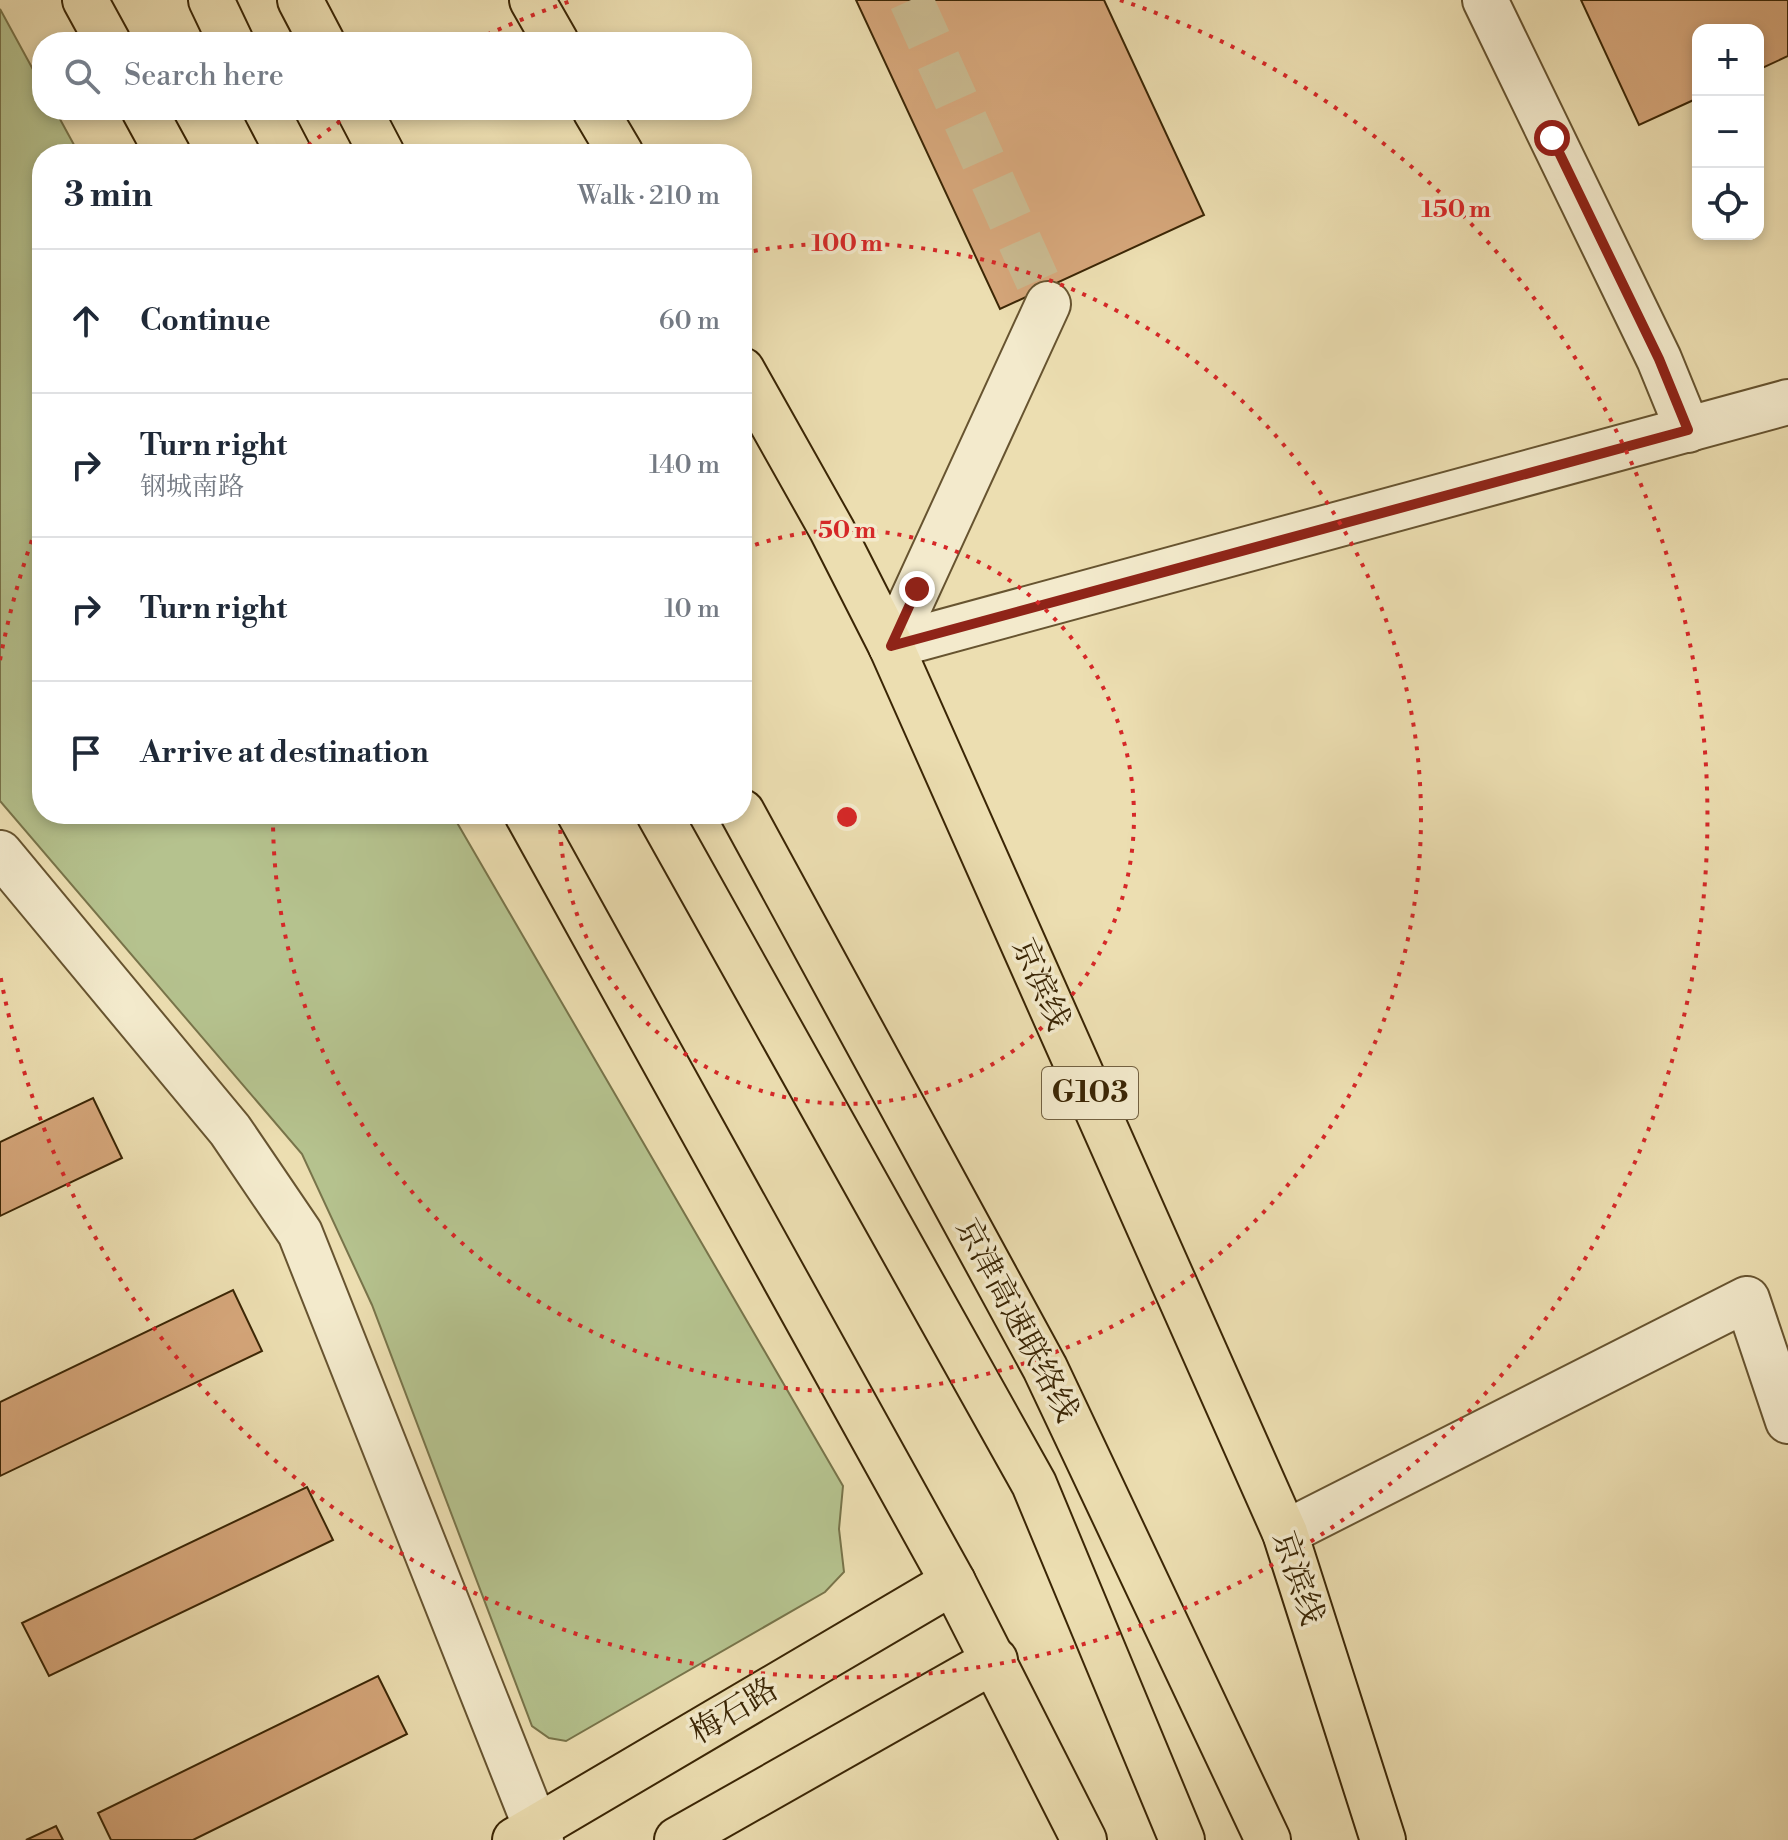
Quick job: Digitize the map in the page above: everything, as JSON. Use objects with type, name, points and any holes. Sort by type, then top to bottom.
[{"type":"main road","points":[[85,0],[103,32]]},
{"type":"main road","points":[[211,0],[226,32]]},
{"type":"main road","points":[[300,0],[317,32]]},
{"type":"main road","points":[[532,0],[550,32]]},
{"type":"main road","points":[[149,120],[163,144]]},
{"type":"main road","points":[[271,120],[284,144]]},
{"type":"main road","points":[[601,120],[615,144]]},
{"type":"main road","name":"京滨线","points":[[752,388],[832,530],[891,646],[1285,1533],[1383,1840]]},
{"type":"main road","points":[[533,824],[995,1660],[1074,1831]]},
{"type":"main road","name":"京津高速联络线","points":[[665,824],[1034,1484],[1182,1840]]},
{"type":"main road","name":"京津高速联络线","points":[[749,824],[1045,1368],[1268,1840]]},
{"type":"main road","name":"梅石路","points":[[531,1836],[953,1582]]},
{"type":"main road","points":[[677,1840],[995,1660]]},
{"type":"street","points":[[1485,0],[1659,359],[1688,430]]},
{"type":"street","points":[[891,646],[1048,304]]},
{"type":"street","points":[[891,646],[1788,402]]},
{"type":"street","points":[[0,853],[230,1130],[300,1233],[531,1836]]},
{"type":"street","points":[[1285,1533],[1747,1299],[1788,1421]]},
{"type":"green space","points":[[0,9],[32,68],[32,120],[60,120],[74,144],[32,144],[32,824],[458,824],[843,1486],[839,1529],[844,1572],[825,1592],[566,1741],[549,1738],[532,1726],[372,1305],[302,1154],[0,801]]},
{"type":"building","points":[[856,0],[1104,0],[1204,215],[1000,309]]},
{"type":"building","points":[[1581,0],[1788,0],[1788,56],[1764,67],[1764,24],[1692,24],[1692,101],[1639,125]]},
{"type":"building","points":[[93,1098],[122,1158],[0,1216],[0,1142]]},
{"type":"building","points":[[233,1290],[262,1351],[0,1476],[0,1402]]},
{"type":"building","points":[[307,1487],[333,1540],[49,1676],[22,1623]]},
{"type":"building","points":[[378,1676],[407,1734],[193,1840],[111,1840],[98,1813]]},
{"type":"building","points":[[56,1826],[63,1840],[26,1840]]},
{"type":"tunnel","points":[[911,0],[1048,304]]},
{"type":"route","points":[[917,589],[891,646],[1688,430],[1659,359],[1552,138]]}]
